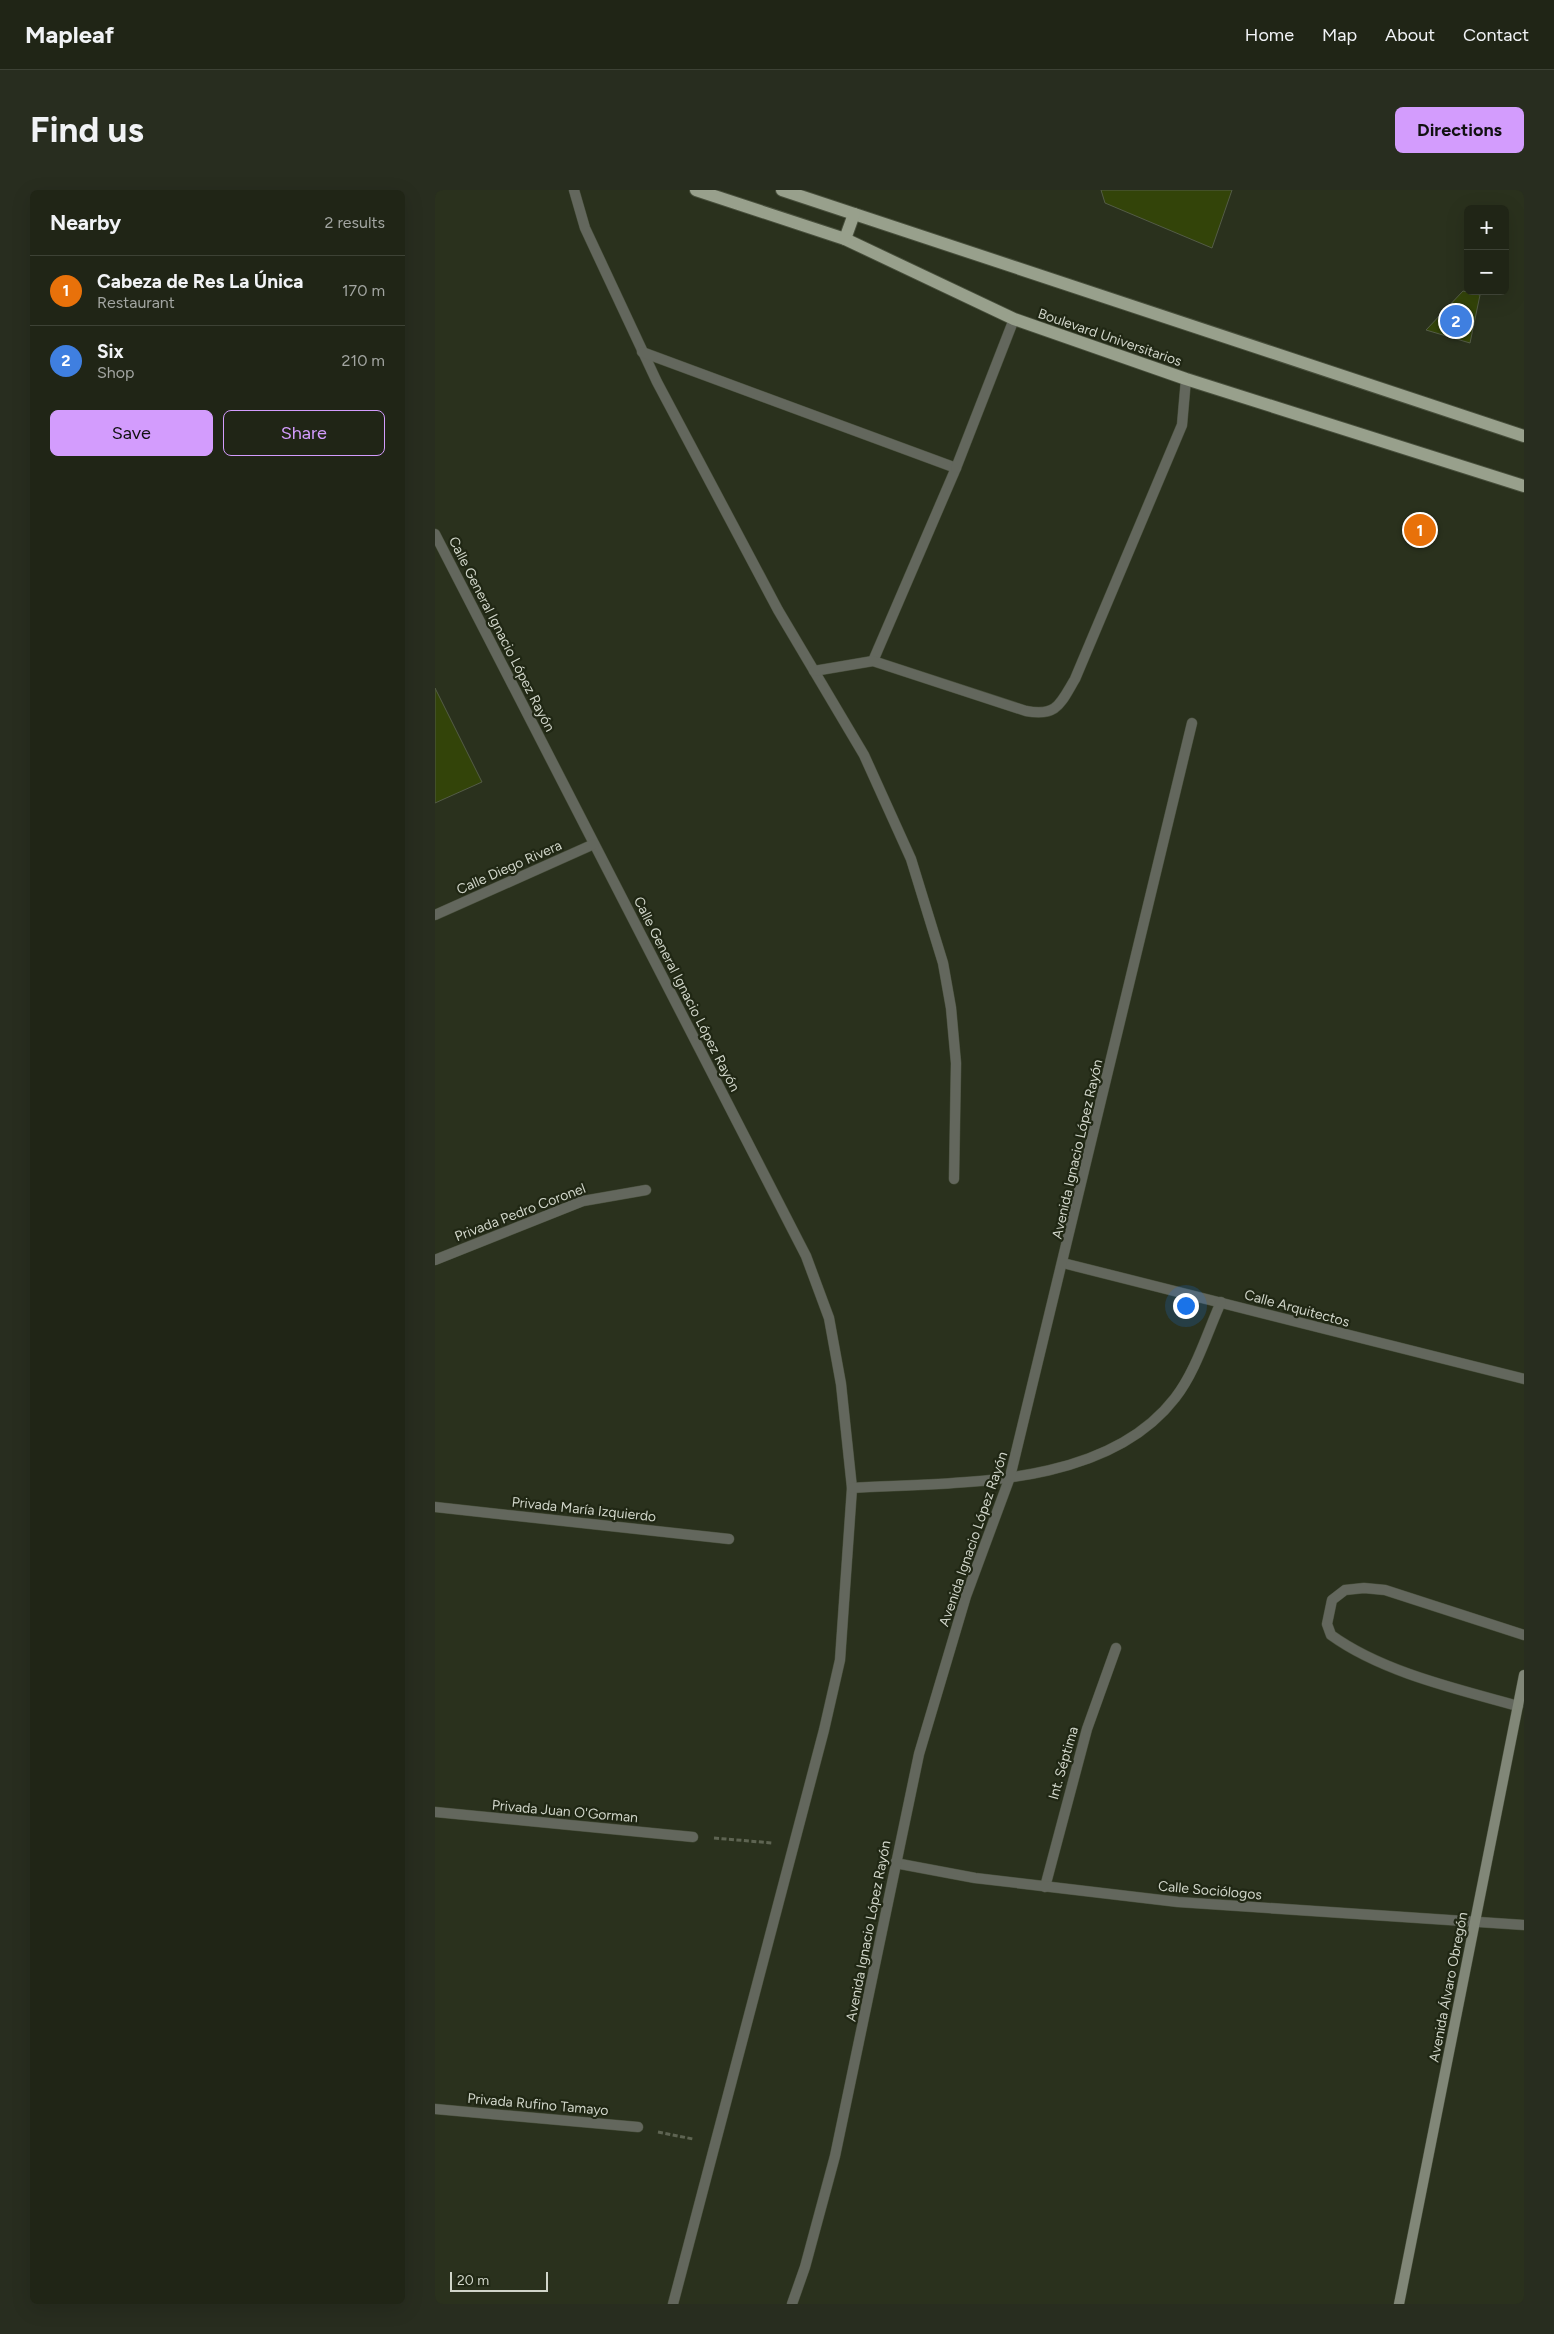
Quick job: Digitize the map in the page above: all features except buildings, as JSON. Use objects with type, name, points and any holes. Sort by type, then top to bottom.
[{"type":"main road","name":"Boulevard Universitarios","points":[[696,190],[845,239],[1014,320],[1186,379],[1524,486]]},
{"type":"main road","points":[[782,190],[1524,436]]},
{"type":"main road","points":[[845,239],[854,214]]},
{"type":"main road","name":"Avenida Álvaro Obregón","points":[[1399,2304],[1524,1675]]},
{"type":"street","points":[[574,190],[585,228],[621,301],[642,352],[778,610],[864,755],[911,859],[943,963],[951,1008],[956,1063],[954,1178]]},
{"type":"street","points":[[873,661],[956,468],[1014,320]]},
{"type":"street","points":[[642,352],[956,468]]},
{"type":"street","points":[[814,671],[873,661],[1026,711],[1041,714],[1054,710],[1061,703],[1075,679],[1182,425],[1186,379]]},
{"type":"street","name":"Calle General Ignacio López Rayón","points":[[435,534],[806,1256],[829,1318],[841,1384],[852,1488]]},
{"type":"street","name":"Avenida Ignacio López Rayón","points":[[792,2304],[805,2267],[835,2156],[919,1754],[966,1596],[1010,1477],[1063,1264],[1192,723]]},
{"type":"street","name":"Calle Diego Rivera","points":[[435,916],[594,844]]},
{"type":"street","name":"Privada Pedro Coronel","points":[[435,1260],[583,1201],[646,1190]]},
{"type":"street","name":"Calle Arquitectos","points":[[1063,1264],[1524,1379]]},
{"type":"street","points":[[673,2304],[825,1730],[840,1660],[852,1488],[1010,1477],[1083,1461],[1113,1448],[1141,1432],[1176,1397],[1190,1373],[1221,1302]]},
{"type":"street","name":"Privada María Izquierdo","points":[[435,1507],[729,1539]]},
{"type":"street","points":[[1518,1706],[1415,1676],[1368,1658],[1331,1636],[1327,1624],[1329,1609],[1336,1596],[1345,1590],[1374,1588],[1524,1635]]},
{"type":"street","name":"Int. Séptima","points":[[1045,1887],[1087,1729],[1116,1648]]},
{"type":"street","name":"Privada Juan O'Gorman","points":[[435,1812],[693,1836]]},
{"type":"street","name":"Calle Sociólogos","points":[[895,1863],[975,1878],[1178,1902],[1524,1925]]},
{"type":"street","name":"Privada Rufino Tamayo","points":[[435,2109],[637,2127]]},
{"type":"path","points":[[693,1836],[795,1845]]},
{"type":"path","points":[[637,2127],[715,2144]]},
{"type":"place","name":"Six","points":[[1456,321]]},
{"type":"place","name":"Cabeza de Res La Única","points":[[1420,530]]}]
